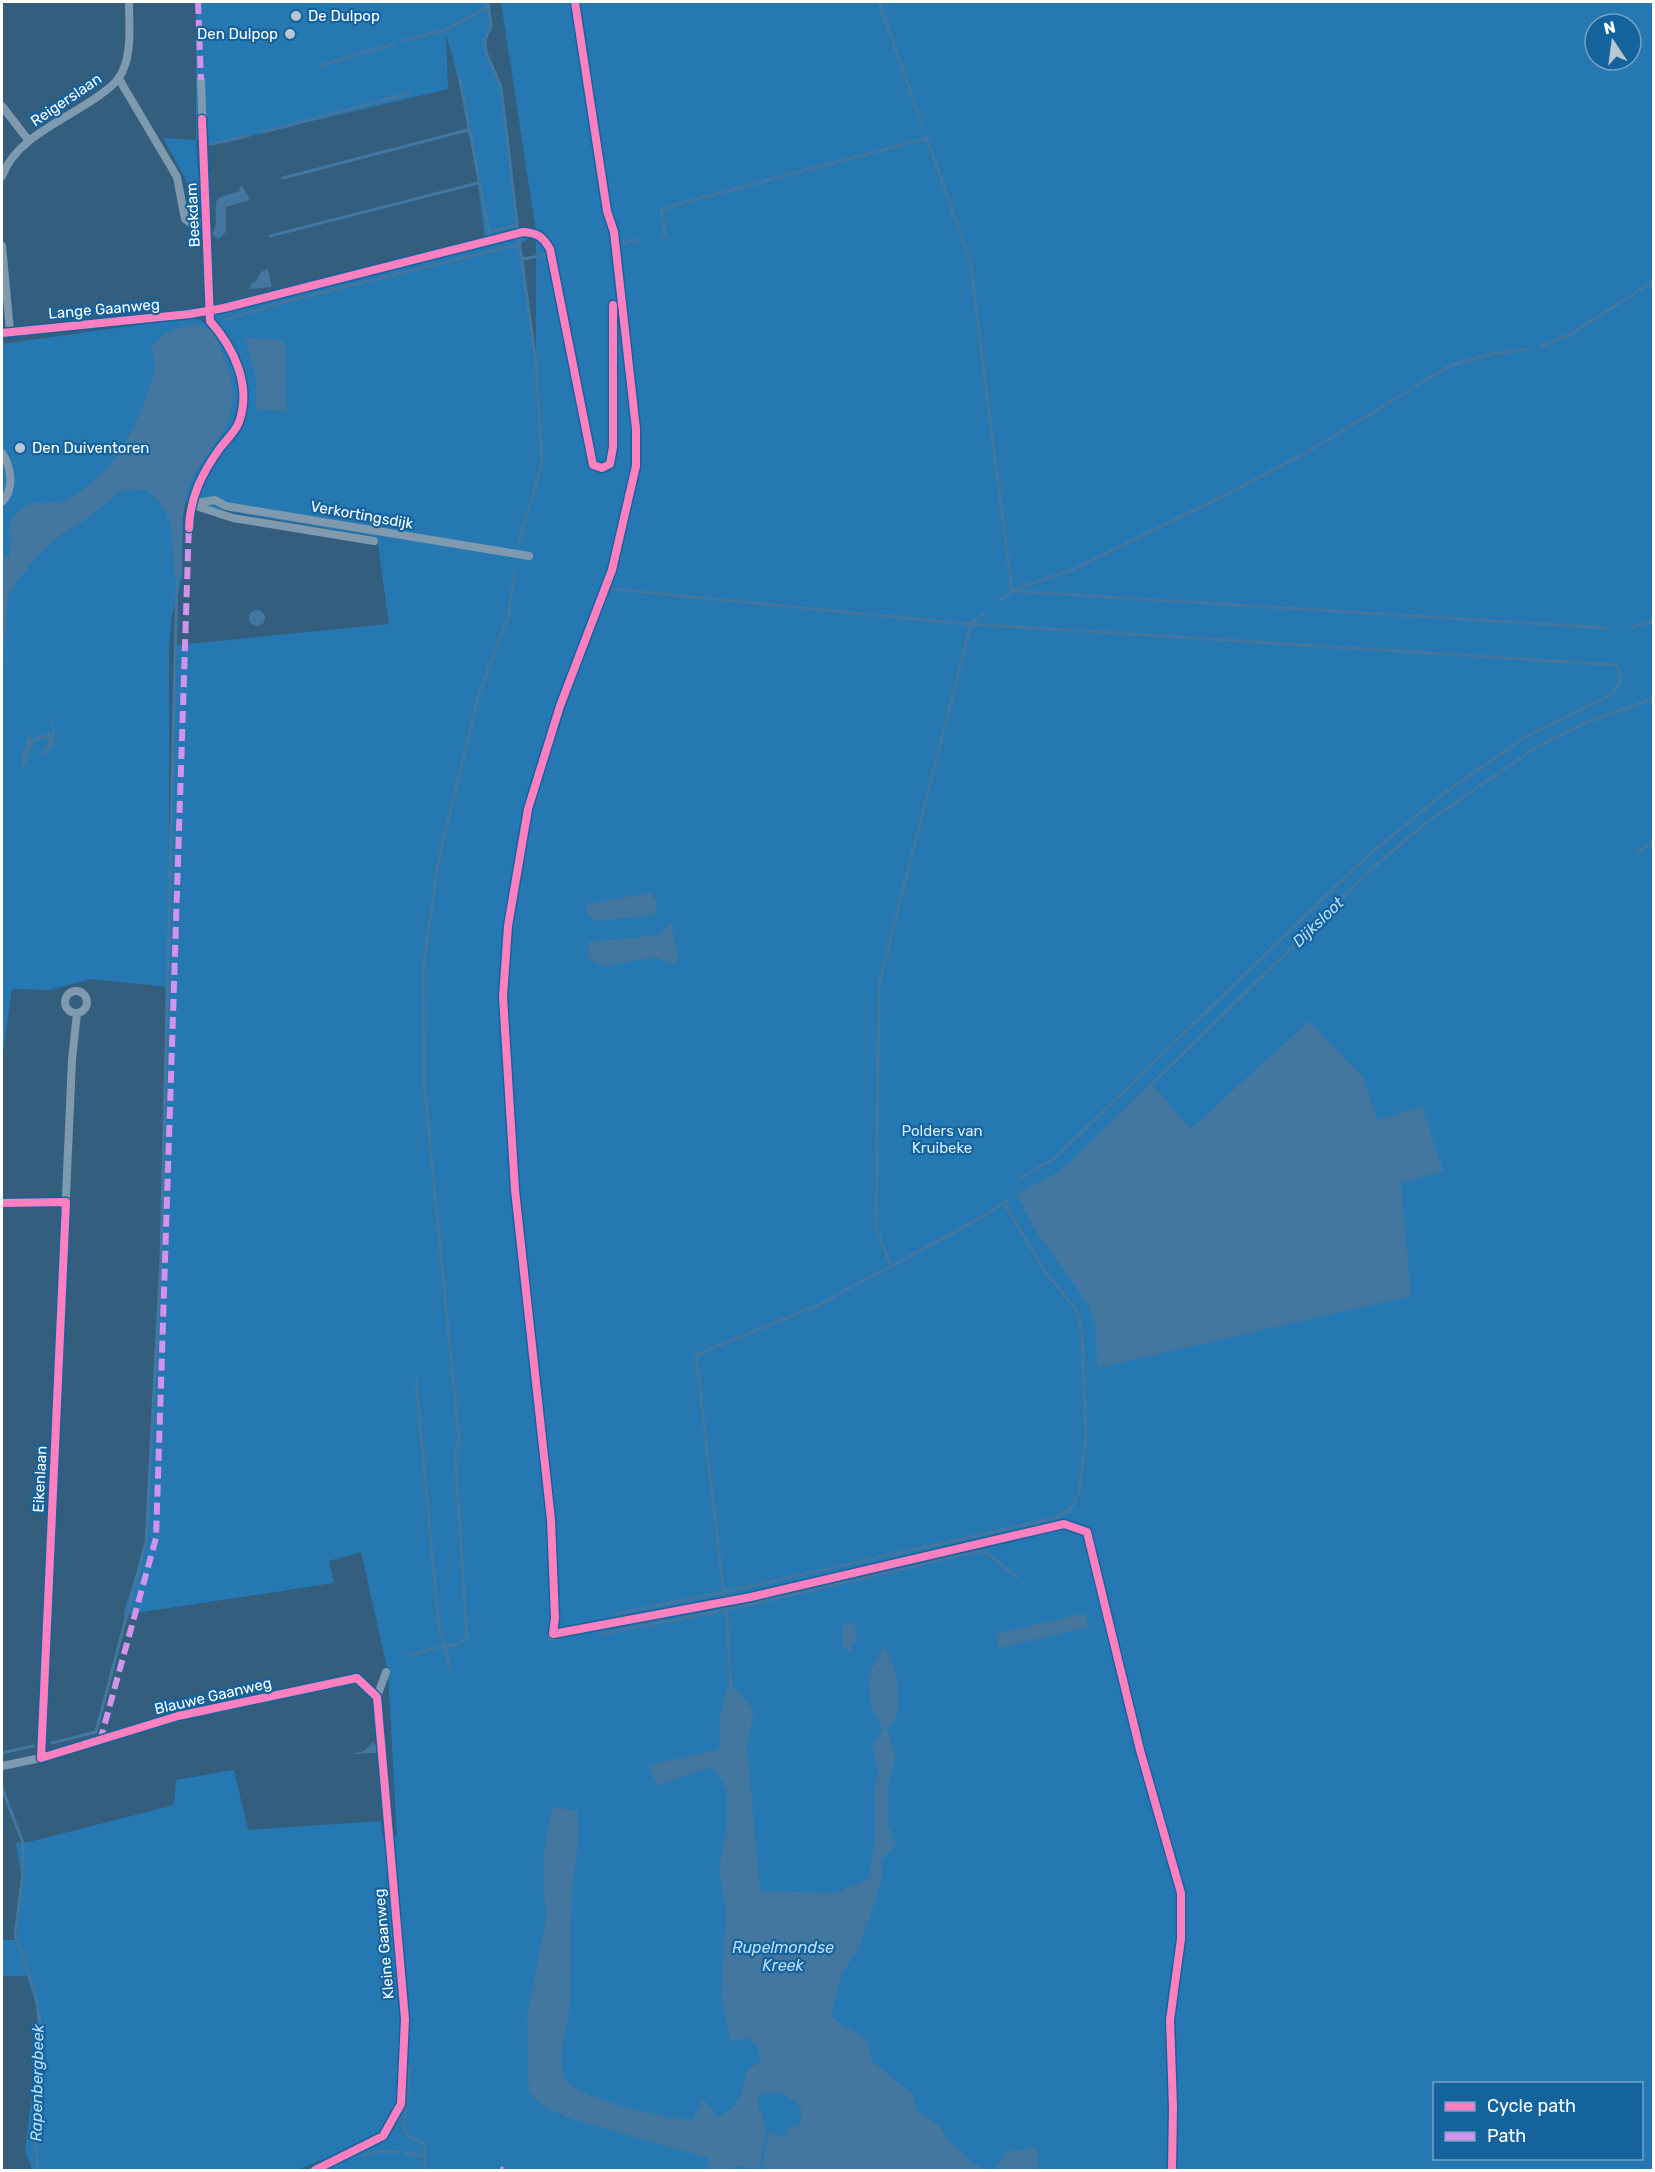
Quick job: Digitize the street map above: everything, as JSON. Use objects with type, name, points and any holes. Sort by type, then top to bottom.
[{"type":"street","name":"Reigerslaan","points":[[2,176],[14,155],[29,141],[87,104],[119,79],[129,41],[129,2]]},
{"type":"street","points":[[119,79],[177,177],[185,219],[190,223],[207,223]]},
{"type":"street","name":"Beekdam","points":[[201,80],[209,310]]},
{"type":"street","points":[[2,106],[29,141]]},
{"type":"street","name":"Lange Gaanweg","points":[[6,332],[209,310],[524,232],[536,233]]},
{"type":"street","points":[[2,246],[6,332]]},
{"type":"street","points":[[191,504],[201,478],[238,424],[243,405],[237,362],[225,338],[210,321],[209,310]]},
{"type":"street","points":[[2,453],[11,473],[9,488],[2,502]]},
{"type":"street","name":"Verkortingsdijk","points":[[191,504],[216,500],[226,506],[529,556]]},
{"type":"street","name":"Verkortingsdijk","points":[[191,504],[233,518],[374,541]]},
{"type":"street","name":"Eikenlaan","points":[[41,1758],[72,1060],[77,1013]]},
{"type":"street","points":[[2,1203],[66,1202]]},
{"type":"street","points":[[1064,1524],[1087,1532]]},
{"type":"street","name":"Kleine Gaanweg","points":[[315,2170],[382,2136],[401,2104],[405,2019],[376,1697],[386,1672]]},
{"type":"street","name":"Blauwe Gaanweg","points":[[2,1766],[41,1758],[178,1716],[357,1678],[376,1697]]},
{"type":"green space","name":"Polders van Kruibeke","points":[[196,2],[488,2],[491,26],[485,40],[486,52],[501,87],[518,231],[536,232],[501,2],[1653,2],[1653,2170],[321,2170],[320,2160],[298,2170],[32,2170],[25,2150],[39,2041],[36,2005],[27,1976],[2,1976],[2,1940],[17,1940],[21,1873],[16,1843],[29,1842],[174,1805],[176,1780],[234,1770],[248,1830],[381,1821],[382,1836],[397,1836],[388,1672],[361,1552],[329,1561],[334,1583],[123,1615],[146,1542],[161,1257],[168,987],[91,979],[50,990],[12,989],[2,1059],[2,344],[188,318],[200,320],[211,328],[217,304],[485,239],[470,135],[446,34],[448,89],[207,146],[196,140]],"holes":[[[536,233],[536,357],[520,244]],[[256,378],[287,412],[256,409]],[[186,501],[237,513],[377,537],[389,624],[177,645],[169,850],[169,650],[171,619],[182,577],[183,515]]]},
{"type":"green space","points":[[163,138],[196,140],[201,210],[194,211],[185,177]]},
{"type":"water","points":[[242,186],[250,200],[226,207],[226,232],[219,239],[212,234],[215,225],[216,202],[218,198],[240,191],[239,187]]},
{"type":"water","points":[[268,269],[272,287],[250,289],[250,284],[256,281],[262,271]]},
{"type":"water","points":[[196,324],[212,331],[230,374],[233,400],[225,427],[196,471],[188,490],[183,522],[182,577],[174,577],[173,540],[169,520],[157,500],[147,490],[121,491],[88,518],[59,536],[40,553],[8,596],[2,680],[2,558],[9,557],[12,535],[9,533],[13,517],[21,508],[30,504],[58,502],[69,498],[96,479],[107,468],[134,427],[148,391],[155,367],[151,349],[170,331]]},
{"type":"water","points":[[245,338],[281,339],[285,343],[287,412],[256,409],[256,378]]},
{"type":"water","points":[[257,610],[263,612],[265,618],[263,624],[257,626],[251,624],[249,618],[251,612]]},
{"type":"water","points":[[49,713],[55,731],[54,743],[41,757],[50,738],[34,741],[23,770],[22,753],[30,733],[31,739],[53,732]]},
{"type":"water","points":[[651,893],[656,901],[655,915],[598,921],[589,917],[585,904]]},
{"type":"water","points":[[671,922],[679,959],[673,964],[655,957],[602,966],[588,958],[589,942],[659,935]]},
{"type":"water","points":[[1309,1021],[1363,1077],[1377,1120],[1422,1106],[1443,1171],[1401,1183],[1411,1296],[1097,1368],[1096,1328],[1088,1304],[1034,1228],[1017,1195],[1056,1175],[1071,1163],[1152,1085],[1191,1129]]},
{"type":"water","points":[[1085,1613],[1089,1627],[998,1648],[996,1634]]},
{"type":"water","points":[[855,1622],[856,1641],[852,1644],[851,1652],[842,1646],[842,1625]]},
{"type":"water","name":"Rupelmondse Kreek","points":[[884,1646],[897,1678],[898,1704],[894,1719],[887,1730],[896,1759],[888,1785],[888,1825],[896,1845],[881,1860],[882,1878],[874,1906],[858,1950],[842,1973],[831,2015],[841,2025],[866,2038],[873,2062],[912,2093],[917,2111],[939,2125],[948,2140],[972,2162],[988,2170],[762,2170],[769,2131],[785,2138],[789,2127],[801,2124],[801,2106],[782,2093],[759,2093],[758,2104],[767,2131],[759,2169],[734,2166],[733,2170],[709,2170],[708,2158],[572,2119],[543,2106],[529,2092],[527,2016],[547,1914],[544,1860],[547,1831],[554,1807],[577,1811],[578,1823],[572,1897],[569,2011],[561,2055],[562,2072],[565,2079],[587,2094],[624,2107],[664,2116],[693,2120],[703,2099],[718,2116],[725,2113],[739,2098],[746,2071],[761,2061],[758,2049],[749,2038],[730,2041],[721,1994],[726,1911],[719,1869],[727,1824],[727,1790],[713,1766],[657,1785],[648,1765],[719,1750],[720,1717],[726,1689],[737,1689],[754,1711],[747,1746],[760,1891],[836,1893],[869,1878],[875,1837],[874,1790],[879,1773],[872,1746],[883,1730],[871,1707],[868,1676]]},
{"type":"water","points":[[373,1742],[377,1747],[376,1753],[352,1754],[364,1751]]},
{"type":"water","points":[[1037,2147],[1039,2170],[995,2170],[1006,2152]]},
{"type":"waterway","points":[[488,2],[491,26],[485,40],[486,52],[501,87],[518,231]]},
{"type":"waterway","points":[[879,2],[922,125]]},
{"type":"waterway","points":[[403,41],[448,29],[489,6]]},
{"type":"waterway","points":[[321,65],[394,44]]},
{"type":"waterway","points":[[460,80],[489,232],[517,225]]},
{"type":"waterway","points":[[264,132],[410,93]]},
{"type":"waterway","points":[[283,178],[468,130]]},
{"type":"waterway","points":[[212,144],[248,136]]},
{"type":"waterway","points":[[926,136],[970,261],[1012,591],[1001,600]]},
{"type":"waterway","points":[[661,236],[665,236],[661,210],[927,138]]},
{"type":"waterway","points":[[270,236],[478,183]]},
{"type":"waterway","points":[[519,239],[536,364],[542,464],[519,542]]},
{"type":"waterway","points":[[623,243],[638,240]]},
{"type":"waterway","points":[[224,320],[287,301],[520,244]]},
{"type":"waterway","points":[[522,259],[546,255]]},
{"type":"waterway","points":[[1542,346],[1571,334],[1654,281]]},
{"type":"waterway","points":[[1013,590],[1071,570],[1231,492],[1316,447],[1449,366],[1491,354],[1529,349]]},
{"type":"waterway","points":[[416,1381],[439,1628],[445,1645],[456,1645],[467,1638],[455,1454],[459,1440],[424,1082],[423,970],[439,858],[478,697],[508,617],[515,571]]},
{"type":"waterway","points":[[52,1743],[96,1732],[146,1542],[161,1257],[177,577]]},
{"type":"waterway","points":[[613,589],[956,623],[1616,665],[1621,674],[1619,684],[1611,695],[1527,736],[1444,793],[1364,859],[1055,1158],[1019,1179]]},
{"type":"waterway","points":[[1012,591],[1607,628]]},
{"type":"waterway","points":[[891,1266],[876,1228],[879,985],[971,623],[984,613]]},
{"type":"waterway","points":[[1631,627],[1654,621]]},
{"type":"waterway","name":"Dijksloot","points":[[1017,1195],[1056,1175],[1071,1163],[1373,868],[1427,822],[1538,746],[1585,723],[1654,698]]},
{"type":"waterway","points":[[1637,852],[1654,843]]},
{"type":"waterway","points":[[724,1595],[696,1355],[818,1305],[970,1224],[1007,1201]]},
{"type":"waterway","points":[[615,1614],[1055,1518],[1070,1510],[1079,1492],[1086,1439],[1082,1330],[1076,1309],[1046,1273],[1004,1203]]},
{"type":"waterway","points":[[602,1634],[726,1610],[975,1552],[986,1552],[1017,1577]]},
{"type":"waterway","points":[[726,1607],[731,1689]]},
{"type":"waterway","points":[[408,1656],[445,1645],[450,1670]]},
{"type":"waterway","points":[[2,1753],[33,1746]]},
{"type":"waterway","name":"Rapenbergbeek","points":[[2,1788],[23,1843],[23,1873],[15,1935],[35,1992],[42,2036],[42,2059],[35,2115],[37,2170]]},
{"type":"waterway","points":[[410,2066],[404,2129],[408,2136],[425,2144],[425,2170]]},
{"type":"waterway","points":[[363,2156],[380,2151],[399,2152]]},
{"type":"waterway","points":[[406,2153],[425,2156]]},
{"type":"marked path","points":[[198,2],[201,80]]},
{"type":"marked path","points":[[100,1741],[156,1538],[189,522]]},
{"type":"cycle path","points":[[575,2],[607,211],[614,232],[636,429],[636,466],[612,570],[560,706],[528,809],[508,926],[503,997],[515,1190],[551,1520],[555,1618],[553,1634],[751,1597],[1064,1524],[1087,1532],[1140,1750],[1181,1893],[1181,1939],[1170,2020],[1173,2107],[1172,2170]]},
{"type":"cycle path","points":[[189,528],[198,486],[214,457],[238,425],[243,395],[242,381],[233,355],[210,321],[202,119]]},
{"type":"cycle path","points":[[2,333],[190,314],[224,308],[523,232],[533,233],[550,249],[593,465],[602,468],[610,464],[613,447],[613,305]]},
{"type":"cycle path","points":[[2,1203],[66,1202],[41,1758],[178,1716],[357,1678],[377,1697],[405,2019],[401,2104],[383,2136],[315,2170]]},
{"type":"place","name":"De Dulpop","points":[[296,16]]},
{"type":"place","name":"Den Dulpop","points":[[290,34]]},
{"type":"place","name":"Den Duiventoren","points":[[20,448]]}]
